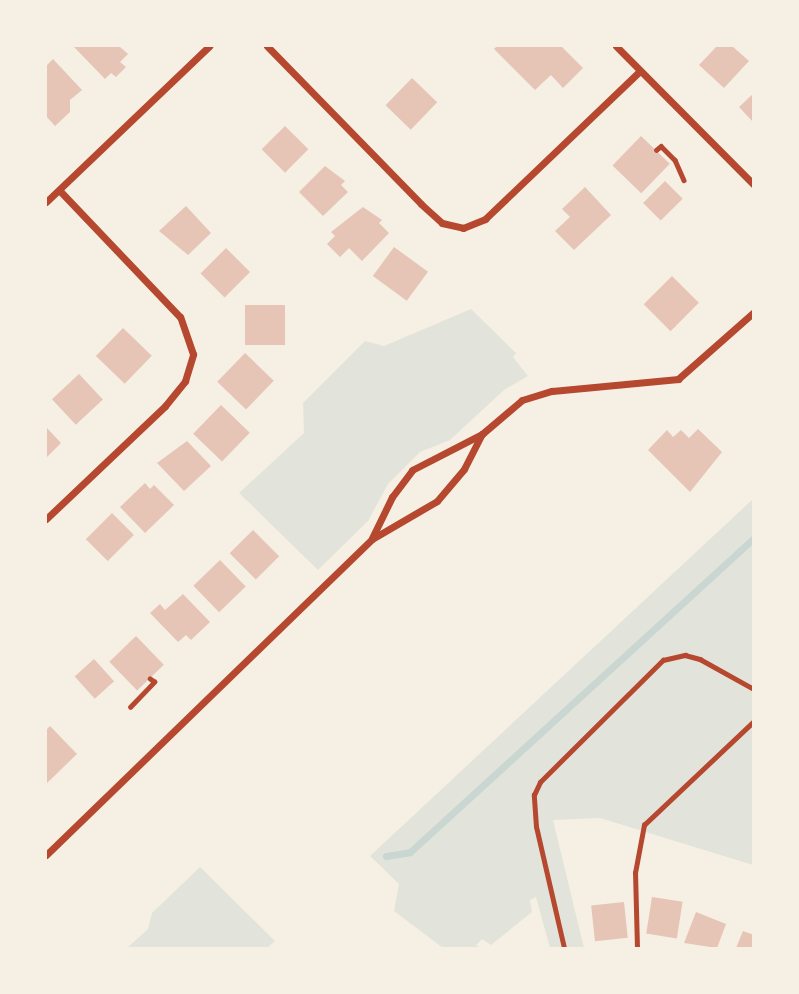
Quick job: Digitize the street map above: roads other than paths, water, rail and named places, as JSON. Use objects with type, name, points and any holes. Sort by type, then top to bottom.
[{"type":"street","points":[[46,202],[209,46]]},
{"type":"street","points":[[267,46],[421,204],[442,223],[463,228],[485,219],[640,71]]},
{"type":"street","points":[[615,46],[754,185]]},
{"type":"street","points":[[46,519],[165,406],[184,381],[193,354],[180,317],[59,190]]},
{"type":"street","points":[[372,539],[392,497],[412,470],[482,434],[510,408],[538,394],[678,379],[754,312]]},
{"type":"street","points":[[46,855],[372,539],[437,501],[464,469],[482,434]]},
{"type":"waterway","points":[[386,856],[410,852],[754,538]]}]
